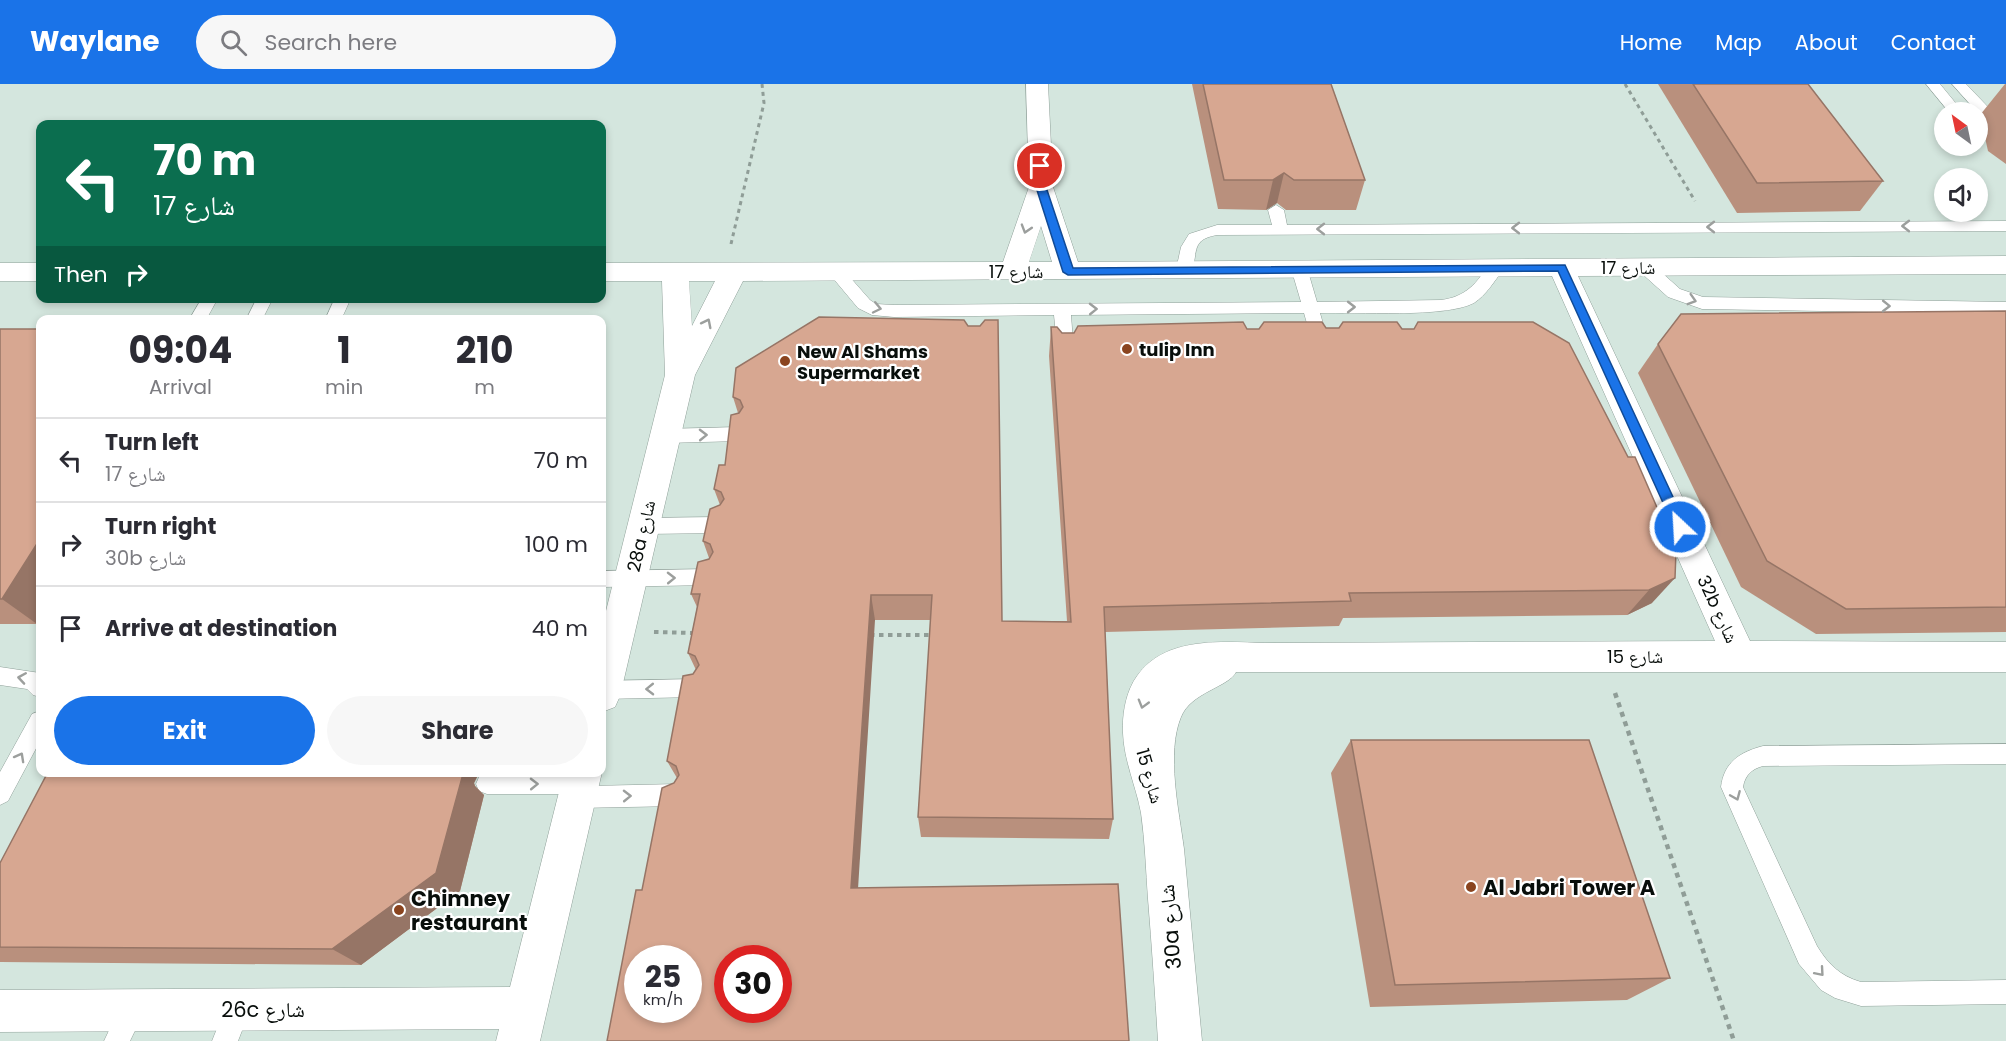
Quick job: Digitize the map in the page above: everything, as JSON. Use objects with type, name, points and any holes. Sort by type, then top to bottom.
[{"type":"street","points":[[1037,84],[1041,187],[1068,272]]},
{"type":"street","points":[[1013,271],[1041,187]]},
{"type":"street","name":"شارع 17","points":[[606,272],[1068,272],[1299,268],[2006,265]]},
{"type":"street","name":"32b شارع","points":[[1561,267],[1740,657]]},
{"type":"street","name":"28a شارع","points":[[606,676],[617,632],[616,579],[643,526],[680,375],[729,271]]},
{"type":"street","points":[[0,272],[36,272]]},
{"type":"street","name":"28a شارع","points":[[675,272],[680,375]]},
{"type":"street","name":"شارع 15","points":[[1160,812],[1159,744],[1163,717],[1172,698],[1188,684],[1208,672],[1227,665],[1264,658],[2006,657]]},
{"type":"street","points":[[522,1024],[580,784]]},
{"type":"street","name":"30a شارع","points":[[1160,812],[1180,1041]]},
{"type":"street","name":"26c شارع","points":[[1,1013],[125,1026],[522,1024]]},
{"type":"lane","points":[[1933,84],[1948,102]]},
{"type":"lane","points":[[1959,84],[1976,102]]},
{"type":"lane","points":[[1276,210],[1281,229]]},
{"type":"lane","points":[[1339,210],[1345,229]]},
{"type":"lane","points":[[1184,270],[1187,245],[1198,234],[1217,230],[2006,226]]},
{"type":"lane","points":[[835,271],[857,298],[872,309],[894,311],[1311,307],[1382,312],[1462,303],[1478,294],[1496,267]]},
{"type":"lane","points":[[1645,267],[1674,293],[1702,303],[2006,308]]},
{"type":"lane","points":[[1299,268],[1323,350]]},
{"type":"lane","points":[[1235,308],[1241,329]]},
{"type":"lane","points":[[974,310],[975,330]]},
{"type":"lane","points":[[1062,310],[1066,355]]},
{"type":"lane","points":[[665,436],[740,434]]},
{"type":"lane","points":[[643,526],[721,525]]},
{"type":"lane","points":[[616,579],[711,577]]},
{"type":"lane","points":[[0,676],[33,680],[36,683]]},
{"type":"lane","points":[[606,692],[697,688]]},
{"type":"lane","points":[[0,794],[36,728]]},
{"type":"lane","points":[[2006,754],[1763,756],[1749,759],[1739,766],[1733,776],[1732,787],[1808,955],[1823,976],[1846,991],[1862,994],[2006,992]]},
{"type":"lane","points":[[487,784],[580,784],[678,795]]},
{"type":"path","points":[[729,271],[764,103],[762,84]]},
{"type":"path","points":[[1624,84],[1711,228]]},
{"type":"path","points":[[617,632],[701,633]]},
{"type":"path","points":[[868,634],[940,635]]},
{"type":"path","points":[[1602,656],[1734,1041]]},
{"type":"building","points":[[1203,84],[1331,84],[1365,180],[1294,180],[1284,173],[1273,180],[1224,180]]},
{"type":"building","points":[[1693,84],[1808,84],[1883,181],[1757,183]]},
{"type":"building","points":[[2006,311],[2006,607],[1846,609],[1767,561],[1658,344],[1681,314]]},
{"type":"building","points":[[819,317],[964,320],[968,326],[980,326],[985,320],[998,320],[1002,621],[1071,622],[1051,327],[1057,327],[1062,333],[1074,333],[1078,326],[1243,322],[1247,329],[1259,329],[1264,322],[1322,322],[1326,328],[1339,328],[1343,322],[1397,322],[1402,329],[1414,329],[1418,322],[1533,322],[1569,343],[1628,457],[1635,457],[1676,551],[1675,578],[1649,590],[1349,593],[1351,601],[1104,607],[1113,819],[918,817],[932,595],[871,595],[851,888],[1118,884],[1129,1041],[607,1041],[624,952],[624,1023],[702,1023],[702,945],[625,945],[636,890],[642,890],[662,788],[674,783],[679,775],[676,766],[667,761],[683,676],[693,674],[699,665],[695,656],[688,653],[700,594],[691,594],[698,562],[709,559],[713,552],[710,544],[703,541],[710,509],[720,505],[724,499],[721,492],[714,489],[719,465],[725,465],[731,415],[739,413],[743,407],[740,400],[733,397],[736,368]]},
{"type":"building","points":[[0,329],[36,329],[36,545],[0,599]]},
{"type":"building","name":"Al Jabri Tower A","points":[[1351,740],[1589,740],[1670,978],[1395,985]]},
{"type":"building","points":[[45,777],[462,777],[436,873],[332,949],[0,947],[0,863]]},
{"type":"place","name":"tulip Inn","points":[[1127,349]]},
{"type":"place","name":"New Al Shams Supermarket","points":[[785,361]]},
{"type":"place","name":"Al Jabri Tower A","points":[[1471,887]]},
{"type":"place","name":"Chimney restaurant","points":[[399,910]]},
{"type":"route","points":[[1040,166],[1041,187],[1068,272],[1561,267],[1680,527]]}]
